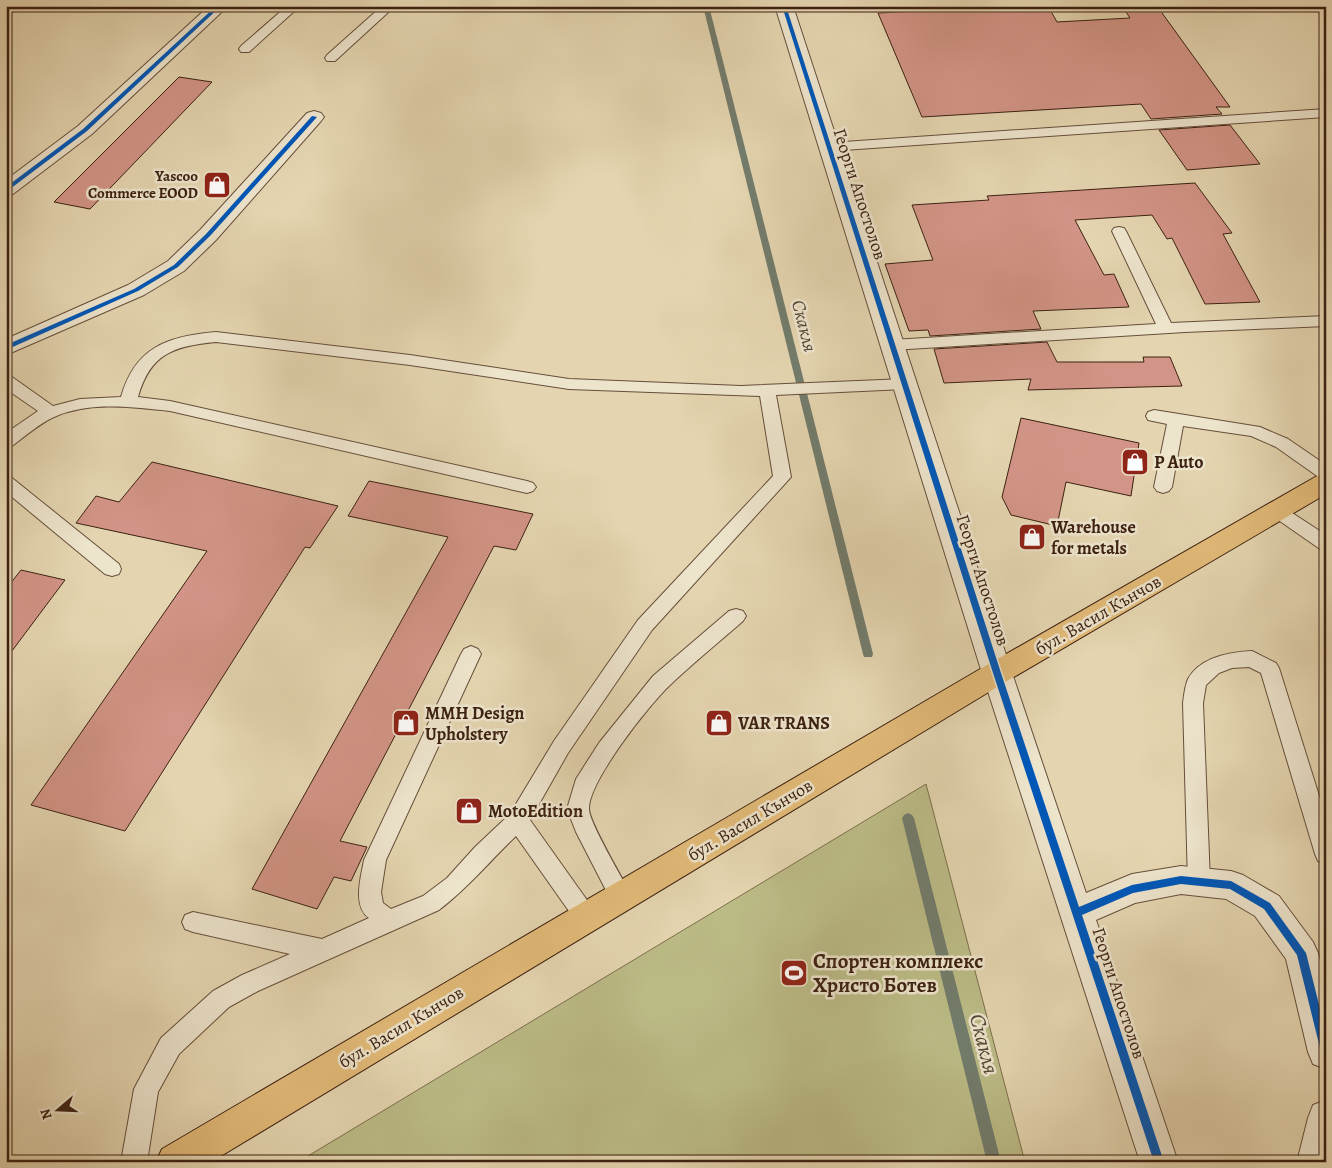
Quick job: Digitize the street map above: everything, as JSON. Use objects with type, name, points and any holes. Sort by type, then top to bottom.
[{"type":"main road","name":"бул. Васил Кънчов","points":[[175,1162],[997,674],[1326,482]]},
{"type":"street","points":[[6,190],[85,130],[219,6]]},
{"type":"street","name":"Георги Апостолов","points":[[784,6],[997,674],[1159,1162]]},
{"type":"street","points":[[6,348],[136,290],[176,266],[208,235],[314,117]]},
{"type":"street","points":[[1076,913],[1132,889],[1181,880],[1231,885],[1267,906],[1301,953],[1326,1052]]},
{"type":"street","points":[[1316,1162],[1326,1118]]},
{"type":"lane","points":[[6,13],[15,6]]},
{"type":"lane","points":[[245,49],[294,6]]},
{"type":"lane","points":[[331,58],[389,6]]},
{"type":"lane","points":[[829,147],[1326,113]]},
{"type":"lane","points":[[1119,231],[1166,329]]},
{"type":"lane","points":[[892,345],[1326,321]]},
{"type":"lane","points":[[128,400],[136,377],[148,361],[166,348],[193,339],[216,336],[410,360],[569,384],[776,390],[905,384]]},
{"type":"lane","points":[[6,381],[50,412]]},
{"type":"lane","points":[[134,1162],[146,1089],[170,1046],[221,999],[250,983],[322,950],[431,903],[455,885],[483,854],[518,821],[561,747],[645,625],[782,477],[776,390]]},
{"type":"lane","points":[[6,442],[50,412],[92,402],[128,400],[170,406],[527,487]]},
{"type":"lane","points":[[1154,416],[1254,431],[1282,442],[1326,474]]},
{"type":"lane","points":[[1163,487],[1176,420]]},
{"type":"lane","points":[[6,482],[112,569]]},
{"type":"lane","points":[[1277,511],[1326,544]]},
{"type":"lane","points":[[621,897],[587,832],[578,809],[587,778],[606,749],[660,682],[736,616]]},
{"type":"lane","points":[[388,920],[373,908],[370,892],[375,860],[471,654]]},
{"type":"lane","points":[[1199,882],[1193,703],[1197,682],[1212,668],[1230,660],[1252,659],[1269,668],[1326,854]]},
{"type":"lane","points":[[518,821],[586,917]]},
{"type":"lane","points":[[193,922],[322,950]]},
{"type":"green space","name":"Спортен комплекс Христо Ботев","points":[[926,784],[1025,1162],[298,1162]]},
{"type":"building","points":[[1048,6],[1057,22],[1130,18],[1122,6],[1157,6],[1230,107],[1216,107],[1222,114],[1151,119],[1141,104],[922,117],[878,13]]},
{"type":"building","points":[[179,77],[212,82],[90,209],[54,202]]},
{"type":"building","points":[[1230,125],[1260,164],[1187,170],[1159,130]]},
{"type":"building","points":[[1195,183],[1232,233],[1223,234],[1260,302],[1205,304],[1172,238],[1167,239],[1152,215],[1075,220],[1104,275],[1114,274],[1129,307],[1033,311],[1041,329],[930,336],[928,330],[909,331],[885,264],[933,260],[912,205],[989,200],[987,196]]},
{"type":"building","points":[[1047,342],[1057,362],[1144,362],[1143,357],[1170,357],[1182,386],[1028,390],[1031,379],[944,383],[934,349]]},
{"type":"building","points":[[1021,418],[1139,443],[1131,496],[1066,482],[1057,526],[1011,515],[1002,497]]},
{"type":"building","points":[[152,462],[338,506],[310,548],[305,547],[125,831],[31,805],[207,551],[76,523],[96,496],[119,502]]},
{"type":"building","points":[[369,481],[533,514],[516,550],[494,546],[340,841],[367,847],[351,881],[334,877],[317,909],[252,889],[448,537],[348,516]]},
{"type":"building","points":[[21,570],[65,580],[6,659],[6,589]]},
{"type":"waterway","name":"Скакля","points":[[706,6],[868,654]]},
{"type":"waterway","name":"Скакля","points":[[908,818],[994,1162]]},
{"type":"cycle path","points":[[6,190],[85,130],[219,6]]},
{"type":"cycle path","points":[[784,6],[997,673],[1159,1162]]},
{"type":"cycle path","points":[[6,348],[136,290],[176,266],[208,235],[314,117]]},
{"type":"cycle path","points":[[1076,913],[1132,889],[1181,880],[1231,885],[1267,906],[1301,953],[1326,1052]]},
{"type":"place","name":"Yascoo Commerce EOOD","points":[[217,185]]},
{"type":"place","name":"P Auto","points":[[1135,462]]},
{"type":"place","name":"Warehouse for metals","points":[[1032,537]]},
{"type":"place","name":"MMH Design Upholstery","points":[[406,723]]},
{"type":"place","name":"VAR TRANS","points":[[719,723]]},
{"type":"place","name":"MotoEdition","points":[[469,811]]},
{"type":"place","name":"Спортен комплекс Христо Ботев","points":[[794,973]]}]
